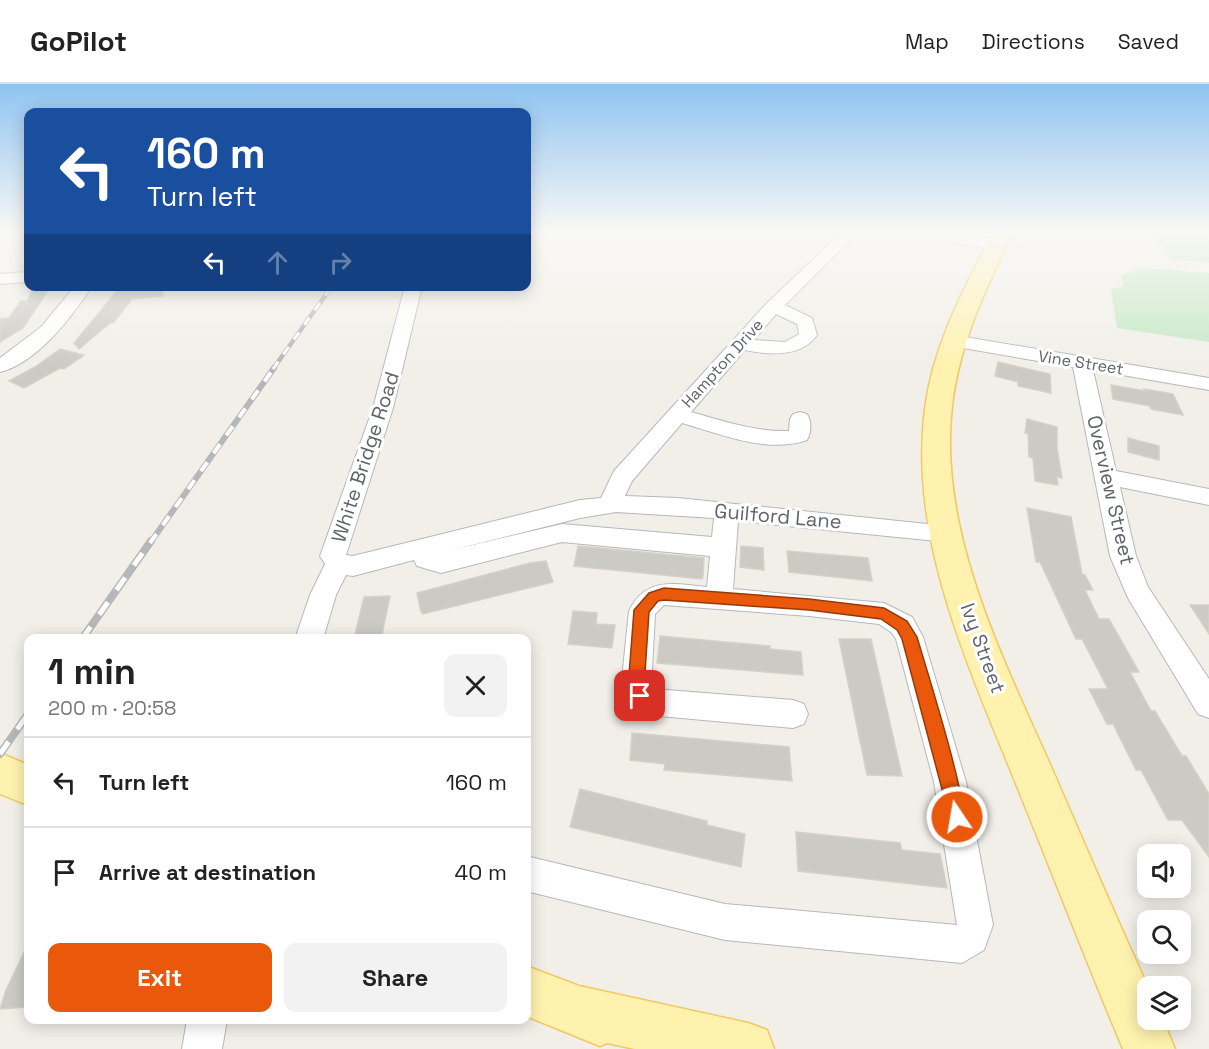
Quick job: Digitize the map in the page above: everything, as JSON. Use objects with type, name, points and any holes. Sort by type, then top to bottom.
[{"type":"main road","name":"Ivy Street","points":[[981,278],[960,322],[945,364],[937,421],[939,485],[947,533],[982,653],[1149,1049]]},
{"type":"main road","points":[[0,773],[24,783]]},
{"type":"main road","points":[[531,993],[581,1011],[668,1049]]},
{"type":"main road","points":[[581,1011],[748,1049]]},
{"type":"street","name":"Hampton Drive","points":[[609,505],[622,477],[773,307],[803,278]]},
{"type":"street","points":[[0,366],[42,337],[72,305],[81,291]]},
{"type":"street","name":"White Bridge Road","points":[[413,291],[383,408],[333,556],[338,564],[353,566],[580,509],[609,505]]},
{"type":"street","points":[[741,343],[782,347],[803,341],[808,335],[806,322],[793,314],[773,307]]},
{"type":"street","name":"Vine Street","points":[[953,341],[1209,384]]},
{"type":"street","name":"Overview Street","points":[[1082,362],[1123,556],[1137,591],[1209,704]]},
{"type":"street","points":[[676,415],[747,434],[790,440],[799,435],[800,419]]},
{"type":"street","points":[[1107,477],[1209,497]]},
{"type":"street","name":"Guilford Lane","points":[[609,505],[643,504],[947,533]]},
{"type":"street","points":[[719,597],[727,511]]},
{"type":"street","points":[[421,549],[426,559],[441,563],[562,533],[683,542],[723,548]]},
{"type":"street","points":[[311,634],[323,595],[338,564]]},
{"type":"street","points":[[531,874],[725,922],[962,944],[971,937],[975,925],[950,782],[909,637],[902,625],[884,614],[809,604],[664,594],[647,602],[642,610],[636,688],[640,696],[648,702],[793,714]]},
{"type":"street","points":[[202,1049],[206,1024]]},
{"type":"green space","points":[[1122,278],[1209,278],[1209,342],[1117,328],[1111,290],[1123,286]]},
{"type":"building","points":[[32,291],[48,291],[23,328],[0,342],[0,319],[9,318],[21,301],[27,301]]},
{"type":"building","points":[[117,291],[162,291],[163,296],[132,299],[113,323],[110,323],[79,349],[74,343]]},
{"type":"building","points":[[60,349],[84,355],[64,369],[60,368],[24,388],[9,381],[35,367]]},
{"type":"building","points":[[998,362],[1050,374],[1051,393],[1018,386],[1018,382],[995,376]]},
{"type":"building","points":[[1111,385],[1173,394],[1183,415],[1113,399]]},
{"type":"building","points":[[1027,419],[1057,427],[1057,448],[1062,478],[1057,477],[1058,485],[1035,481],[1033,458],[1029,457],[1028,433],[1025,433]]},
{"type":"building","points":[[1128,438],[1159,446],[1159,460],[1128,452]]},
{"type":"building","points":[[1027,508],[1071,517],[1082,574],[1085,575],[1093,590],[1085,590],[1099,619],[1109,619],[1139,672],[1130,672],[1151,711],[1155,711],[1182,756],[1186,756],[1209,794],[1209,857],[1182,820],[1168,820],[1141,770],[1136,770],[1113,724],[1107,724],[1089,689],[1108,689],[1082,639],[1076,639],[1040,562],[1036,562]]},
{"type":"building","points":[[578,546],[704,558],[703,576],[702,579],[574,566]]},
{"type":"building","points":[[741,546],[763,548],[764,570],[740,567]]},
{"type":"building","points":[[787,551],[868,558],[872,581],[789,572]]},
{"type":"building","points":[[546,561],[553,582],[423,614],[421,612],[417,593],[530,563]]},
{"type":"building","points":[[390,596],[382,634],[355,634],[364,597]]},
{"type":"building","points":[[1190,605],[1209,605],[1209,634]]},
{"type":"building","points":[[573,611],[597,613],[596,624],[615,625],[612,648],[568,644]]},
{"type":"building","points":[[660,636],[770,646],[770,649],[801,652],[803,675],[657,663]]},
{"type":"building","points":[[839,639],[871,639],[902,776],[867,775]]},
{"type":"building","points":[[632,733],[789,747],[792,781],[664,770],[665,764],[630,760]]},
{"type":"building","points":[[580,789],[707,821],[707,825],[745,834],[741,867],[570,827]]},
{"type":"building","points":[[796,832],[900,843],[902,850],[940,854],[947,888],[798,871]]},
{"type":"building","points":[[24,952],[24,1007],[0,1009],[6,990]]},
{"type":"railway","points":[[273,369],[328,291]]},
{"type":"railway","points":[[150,543],[274,368]]},
{"type":"railway","points":[[86,634],[151,541]]},
{"type":"railway","points":[[0,754],[24,720]]},
{"type":"route","points":[[640,696],[636,688],[642,610],[654,597],[664,594],[719,597],[809,604],[884,614],[894,618],[902,625],[909,637],[950,782],[957,817]]}]
